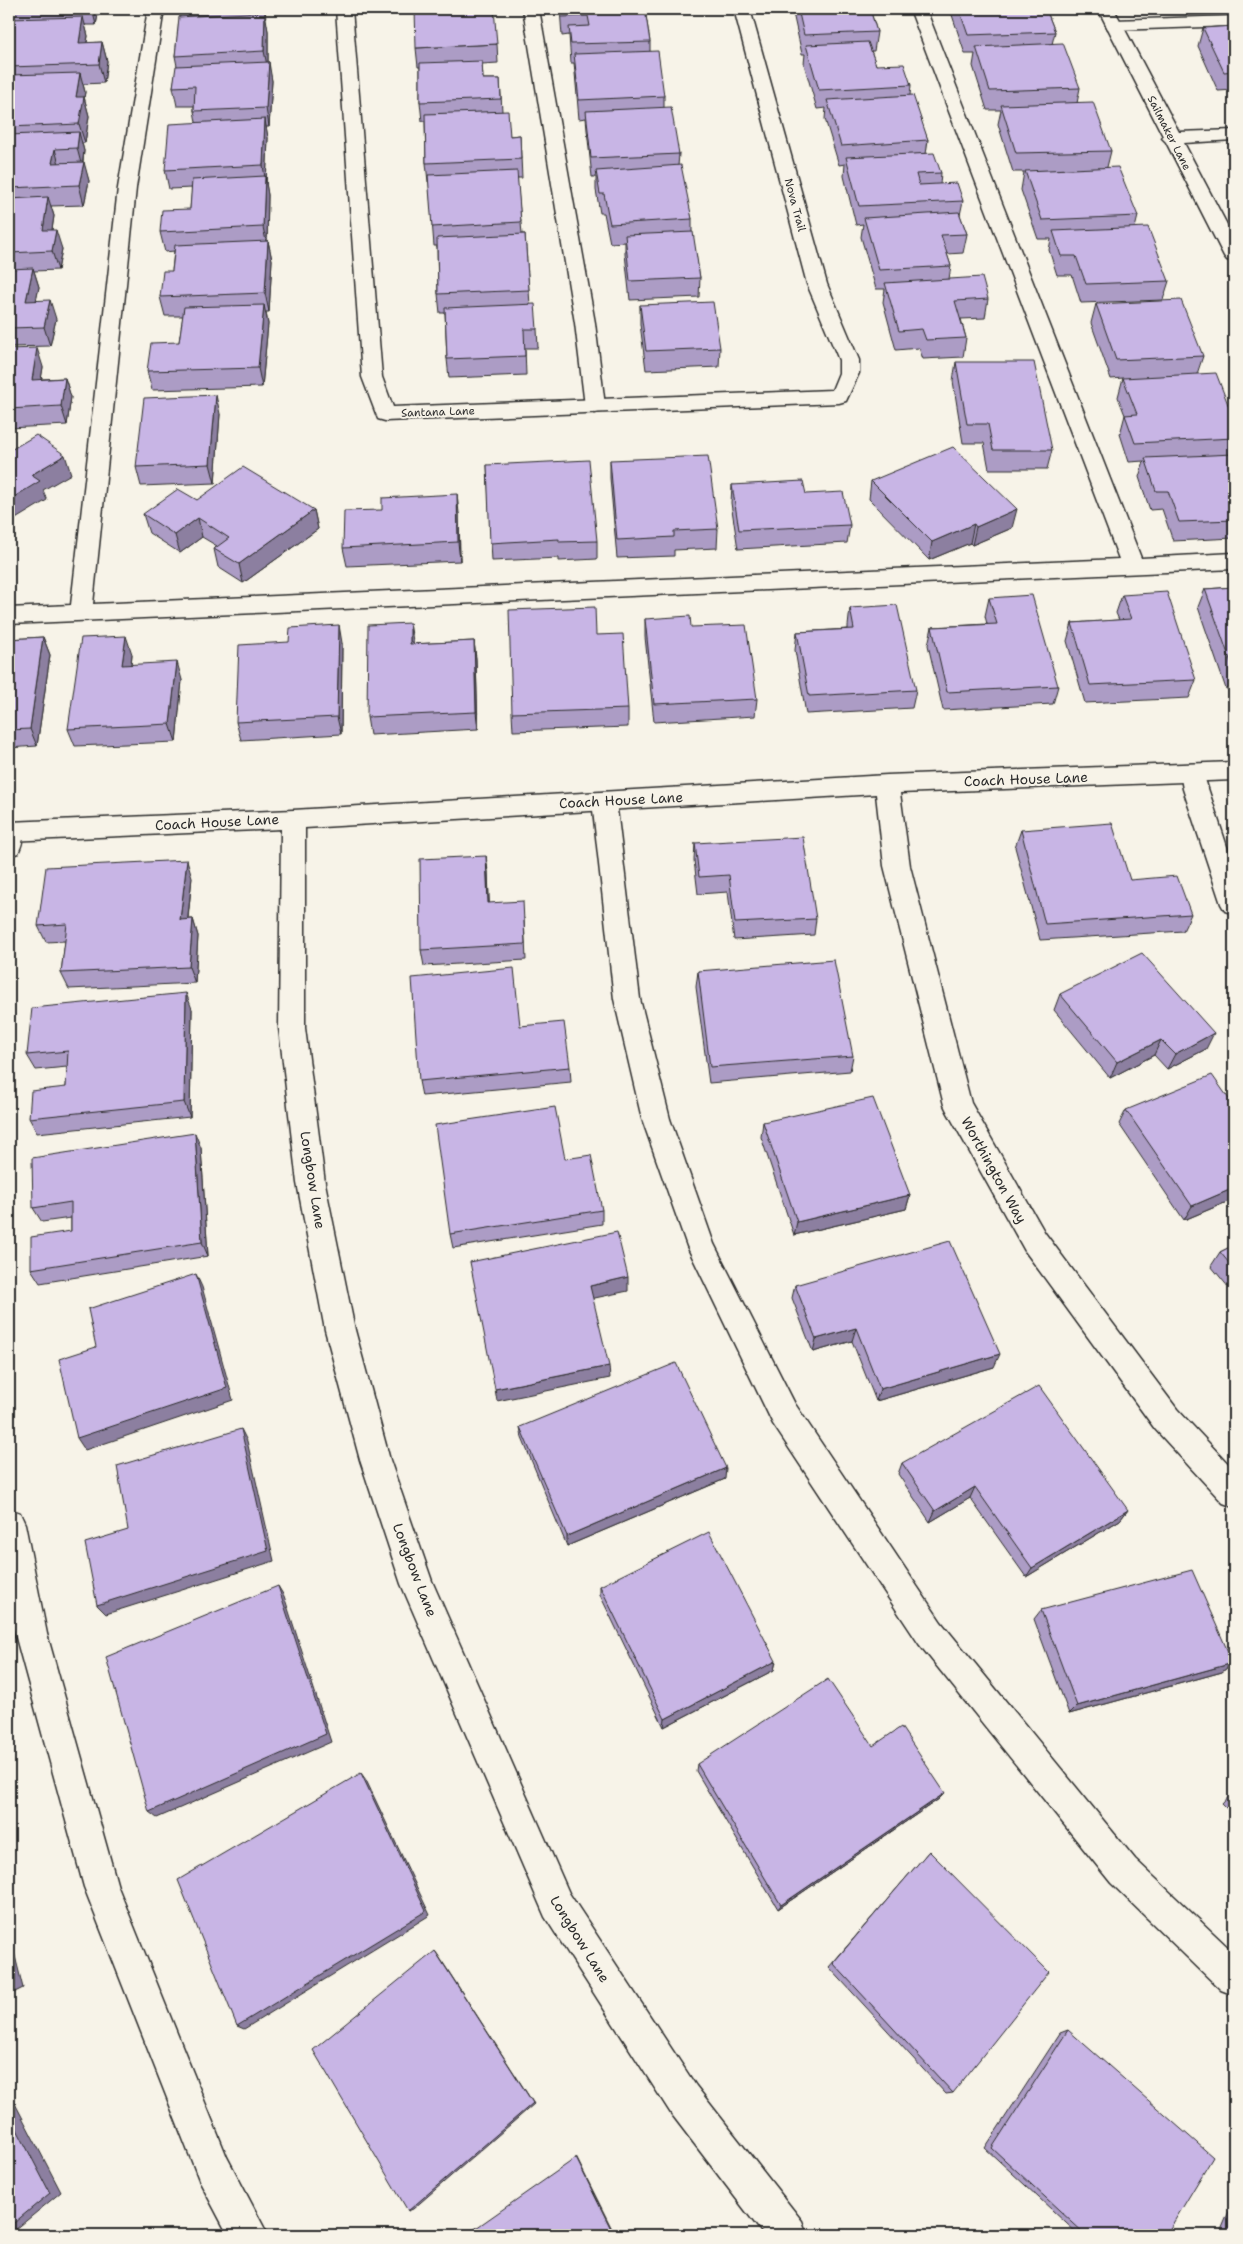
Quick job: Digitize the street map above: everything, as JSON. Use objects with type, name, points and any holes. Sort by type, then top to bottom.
[{"type":"street","points":[[81,613],[128,188],[156,9]]},
{"type":"street","name":"Santana Lane","points":[[344,9],[372,377],[386,414],[838,396]]},
{"type":"street","points":[[532,9],[585,323],[595,406]]},
{"type":"street","name":"Nova Trail","points":[[742,9],[817,284],[849,360],[849,373],[838,396]]},
{"type":"street","points":[[918,9],[1133,565]]},
{"type":"street","points":[[1110,17],[1234,21]]},
{"type":"street","name":"Sailmaker Lane","points":[[1110,17],[1171,138],[1234,256]]},
{"type":"street","points":[[1171,138],[1234,135]]},
{"type":"street","points":[[9,616],[1234,561]]},
{"type":"street","name":"Coach House Lane","points":[[10,836],[887,784],[1234,771]]},
{"type":"street","points":[[1192,773],[1195,789],[1234,904]]},
{"type":"street","name":"Worthington Way","points":[[887,784],[896,866],[958,1105],[1035,1242],[1166,1419],[1234,1492]]},
{"type":"street","points":[[604,801],[627,999],[656,1119],[701,1246],[784,1414],[930,1633],[1123,1871],[1234,1977]]},
{"type":"street","name":"Longbow Lane","points":[[293,819],[292,1028],[311,1183],[340,1330],[376,1460],[417,1584],[557,1905],[683,2099],[788,2235]]},
{"type":"street","points":[[9,1524],[31,1634],[101,1887],[213,2168],[249,2235]]},
{"type":"building","points":[[415,9],[494,9],[497,44],[416,48]]},
{"type":"building","points":[[560,9],[645,9],[650,42],[571,44],[569,27],[590,26],[588,16],[561,17]]},
{"type":"building","points":[[798,9],[870,9],[877,32],[804,35]]},
{"type":"building","points":[[959,9],[1046,9],[1055,32],[968,35]]},
{"type":"building","points":[[265,12],[264,51],[175,56],[179,17]]},
{"type":"building","points":[[83,17],[79,43],[102,42],[99,64],[9,67],[9,19]]},
{"type":"building","points":[[1234,26],[1234,71],[1224,72],[1203,28]]},
{"type":"building","points":[[868,42],[876,65],[904,64],[911,85],[819,90],[806,45]]},
{"type":"building","points":[[1063,43],[1080,88],[990,91],[976,47]]},
{"type":"building","points":[[658,51],[664,96],[579,100],[574,54]]},
{"type":"building","points":[[482,61],[483,79],[500,79],[501,99],[420,102],[420,63]]},
{"type":"building","points":[[269,62],[266,108],[194,111],[195,86],[173,87],[176,66]]},
{"type":"building","points":[[80,73],[76,97],[84,97],[79,124],[9,127],[9,75]]},
{"type":"building","points":[[913,95],[928,140],[841,146],[827,100]]},
{"type":"building","points":[[1093,102],[1111,151],[1016,153],[1001,105]]},
{"type":"building","points":[[671,107],[679,154],[591,158],[586,111]]},
{"type":"building","points":[[508,111],[510,136],[520,135],[521,159],[426,163],[425,114]]},
{"type":"building","points":[[265,119],[263,165],[165,170],[169,124]]},
{"type":"building","points":[[79,132],[77,148],[55,149],[52,163],[84,162],[79,185],[9,188],[9,135]]},
{"type":"building","points":[[934,153],[941,173],[916,174],[919,185],[957,183],[963,201],[859,206],[846,157]]},
{"type":"building","points":[[681,165],[692,219],[610,224],[604,194],[600,194],[596,171]]},
{"type":"building","points":[[1118,167],[1138,216],[1042,220],[1025,171]]},
{"type":"building","points":[[517,171],[521,222],[432,227],[428,175]]},
{"type":"building","points":[[265,176],[263,227],[160,232],[162,210],[190,209],[192,180]]},
{"type":"building","points":[[48,197],[43,230],[56,230],[52,251],[9,253],[9,199]]},
{"type":"building","points":[[959,212],[967,234],[941,235],[951,266],[879,270],[864,218]]},
{"type":"building","points":[[1148,227],[1169,281],[1086,284],[1076,256],[1061,256],[1053,231]]},
{"type":"building","points":[[693,232],[700,278],[630,281],[625,235]]},
{"type":"building","points":[[525,234],[529,290],[438,294],[437,238]]},
{"type":"building","points":[[268,241],[265,293],[160,297],[163,271],[172,271],[175,245]]},
{"type":"building","points":[[33,268],[26,301],[50,300],[44,327],[9,328],[9,269]]},
{"type":"building","points":[[982,277],[988,299],[955,301],[966,338],[926,340],[922,329],[899,331],[885,283]]},
{"type":"building","points":[[1181,300],[1203,356],[1116,360],[1096,304]]},
{"type":"building","points":[[713,302],[720,348],[646,351],[640,305]]},
{"type":"building","points":[[535,304],[537,329],[524,329],[525,356],[447,359],[445,308]]},
{"type":"building","points":[[264,305],[258,368],[147,371],[151,343],[179,342],[184,307]]},
{"type":"building","points":[[37,348],[32,380],[65,378],[61,406],[9,409],[9,349]]},
{"type":"building","points":[[956,362],[1034,362],[1052,450],[993,450],[988,424],[967,424]]},
{"type":"building","points":[[1216,373],[1234,420],[1234,438],[1135,443],[1125,415],[1137,414],[1123,378]]},
{"type":"building","points":[[216,395],[210,464],[136,467],[144,398]]},
{"type":"building","points":[[36,435],[65,455],[31,475],[40,481],[9,500],[9,451]]},
{"type":"building","points":[[953,447],[1017,509],[976,527],[974,524],[932,542],[871,481]]},
{"type":"building","points":[[1234,454],[1234,520],[1179,522],[1168,491],[1156,491],[1145,458]]},
{"type":"building","points":[[708,456],[718,529],[674,531],[674,537],[617,540],[610,460]]},
{"type":"building","points":[[589,460],[597,541],[559,542],[559,539],[490,543],[487,465]]},
{"type":"building","points":[[243,467],[314,510],[239,564],[214,549],[229,538],[198,518],[175,535],[143,514],[178,489],[197,500]]},
{"type":"building","points":[[803,481],[806,494],[843,492],[850,525],[739,530],[732,485]]},
{"type":"building","points":[[457,494],[458,542],[343,548],[344,511],[382,510],[382,498]]},
{"type":"building","points":[[1234,587],[1234,671],[1205,589]]},
{"type":"building","points":[[1167,592],[1196,680],[1090,685],[1072,623],[1131,619],[1122,595]]},
{"type":"building","points":[[1032,595],[1058,686],[947,692],[932,627],[997,624],[989,598]]},
{"type":"building","points":[[897,605],[916,690],[809,696],[797,632],[854,629],[850,608]]},
{"type":"building","points":[[595,607],[596,635],[623,634],[628,709],[512,713],[509,610]]},
{"type":"building","points":[[690,616],[691,627],[746,625],[757,699],[654,704],[645,619]]},
{"type":"building","points":[[410,623],[410,644],[474,641],[476,712],[367,717],[368,625]]},
{"type":"building","points":[[339,625],[337,717],[236,722],[239,645],[289,642],[290,628]]},
{"type":"building","points":[[126,636],[122,665],[177,662],[170,724],[68,729],[81,638]]},
{"type":"building","points":[[43,637],[30,729],[9,730],[9,639]]},
{"type":"building","points":[[1112,823],[1130,880],[1177,876],[1191,914],[1045,924],[1021,830]]},
{"type":"building","points":[[803,837],[816,919],[735,923],[729,875],[699,877],[695,843]]},
{"type":"building","points":[[486,856],[488,903],[523,901],[525,944],[421,950],[420,859]]},
{"type":"building","points":[[187,860],[180,920],[193,919],[189,967],[61,973],[67,924],[38,926],[46,867]]},
{"type":"building","points":[[1142,953],[1214,1033],[1175,1054],[1161,1040],[1117,1062],[1060,994]]},
{"type":"building","points":[[834,960],[853,1056],[710,1067],[698,971]]},
{"type":"building","points":[[514,968],[520,1026],[564,1022],[570,1067],[419,1081],[412,978]]},
{"type":"building","points":[[186,993],[184,1102],[29,1118],[31,1091],[66,1087],[68,1051],[27,1055],[32,1008]]},
{"type":"building","points":[[1212,1075],[1234,1106],[1234,1188],[1192,1206],[1126,1110]]},
{"type":"building","points":[[873,1098],[910,1195],[797,1222],[763,1122]]},
{"type":"building","points":[[555,1107],[565,1159],[591,1155],[602,1210],[450,1234],[435,1125]]},
{"type":"building","points":[[195,1133],[202,1242],[31,1269],[31,1237],[71,1231],[71,1202],[33,1208],[32,1158]]},
{"type":"building","points":[[617,1232],[628,1277],[590,1286],[609,1366],[495,1389],[470,1262]]},
{"type":"building","points":[[950,1241],[1000,1354],[880,1389],[856,1328],[816,1339],[795,1285]]},
{"type":"building","points":[[1234,1245],[1234,1269],[1220,1252]]},
{"type":"building","points":[[196,1274],[227,1388],[77,1438],[59,1359],[96,1347],[88,1309]]},
{"type":"building","points":[[676,1363],[726,1468],[567,1536],[520,1427]]},
{"type":"building","points":[[1039,1386],[1128,1510],[1032,1568],[975,1487],[935,1511],[902,1463]]},
{"type":"building","points":[[241,1429],[268,1551],[97,1605],[85,1543],[128,1530],[117,1466]]},
{"type":"building","points":[[709,1532],[776,1661],[665,1719],[600,1586]]},
{"type":"building","points":[[1192,1570],[1233,1663],[1077,1706],[1041,1610]]},
{"type":"building","points":[[278,1586],[326,1734],[149,1812],[106,1657]]},
{"type":"building","points":[[828,1679],[873,1746],[901,1727],[945,1793],[781,1905],[697,1764]]},
{"type":"building","points":[[361,1773],[426,1911],[237,2026],[178,1880]]},
{"type":"building","points":[[929,1851],[1049,1972],[953,2093],[833,1963]]},
{"type":"building","points":[[435,1951],[533,2103],[408,2211],[313,2050]]},
{"type":"building","points":[[9,1972],[12,1985],[9,1986]]},
{"type":"building","points":[[1068,2030],[1213,2157],[1166,2235],[1086,2235],[992,2148]]},
{"type":"building","points":[[9,2114],[50,2193],[9,2227]]},
{"type":"building","points":[[576,2158],[614,2235],[466,2235]]}]
